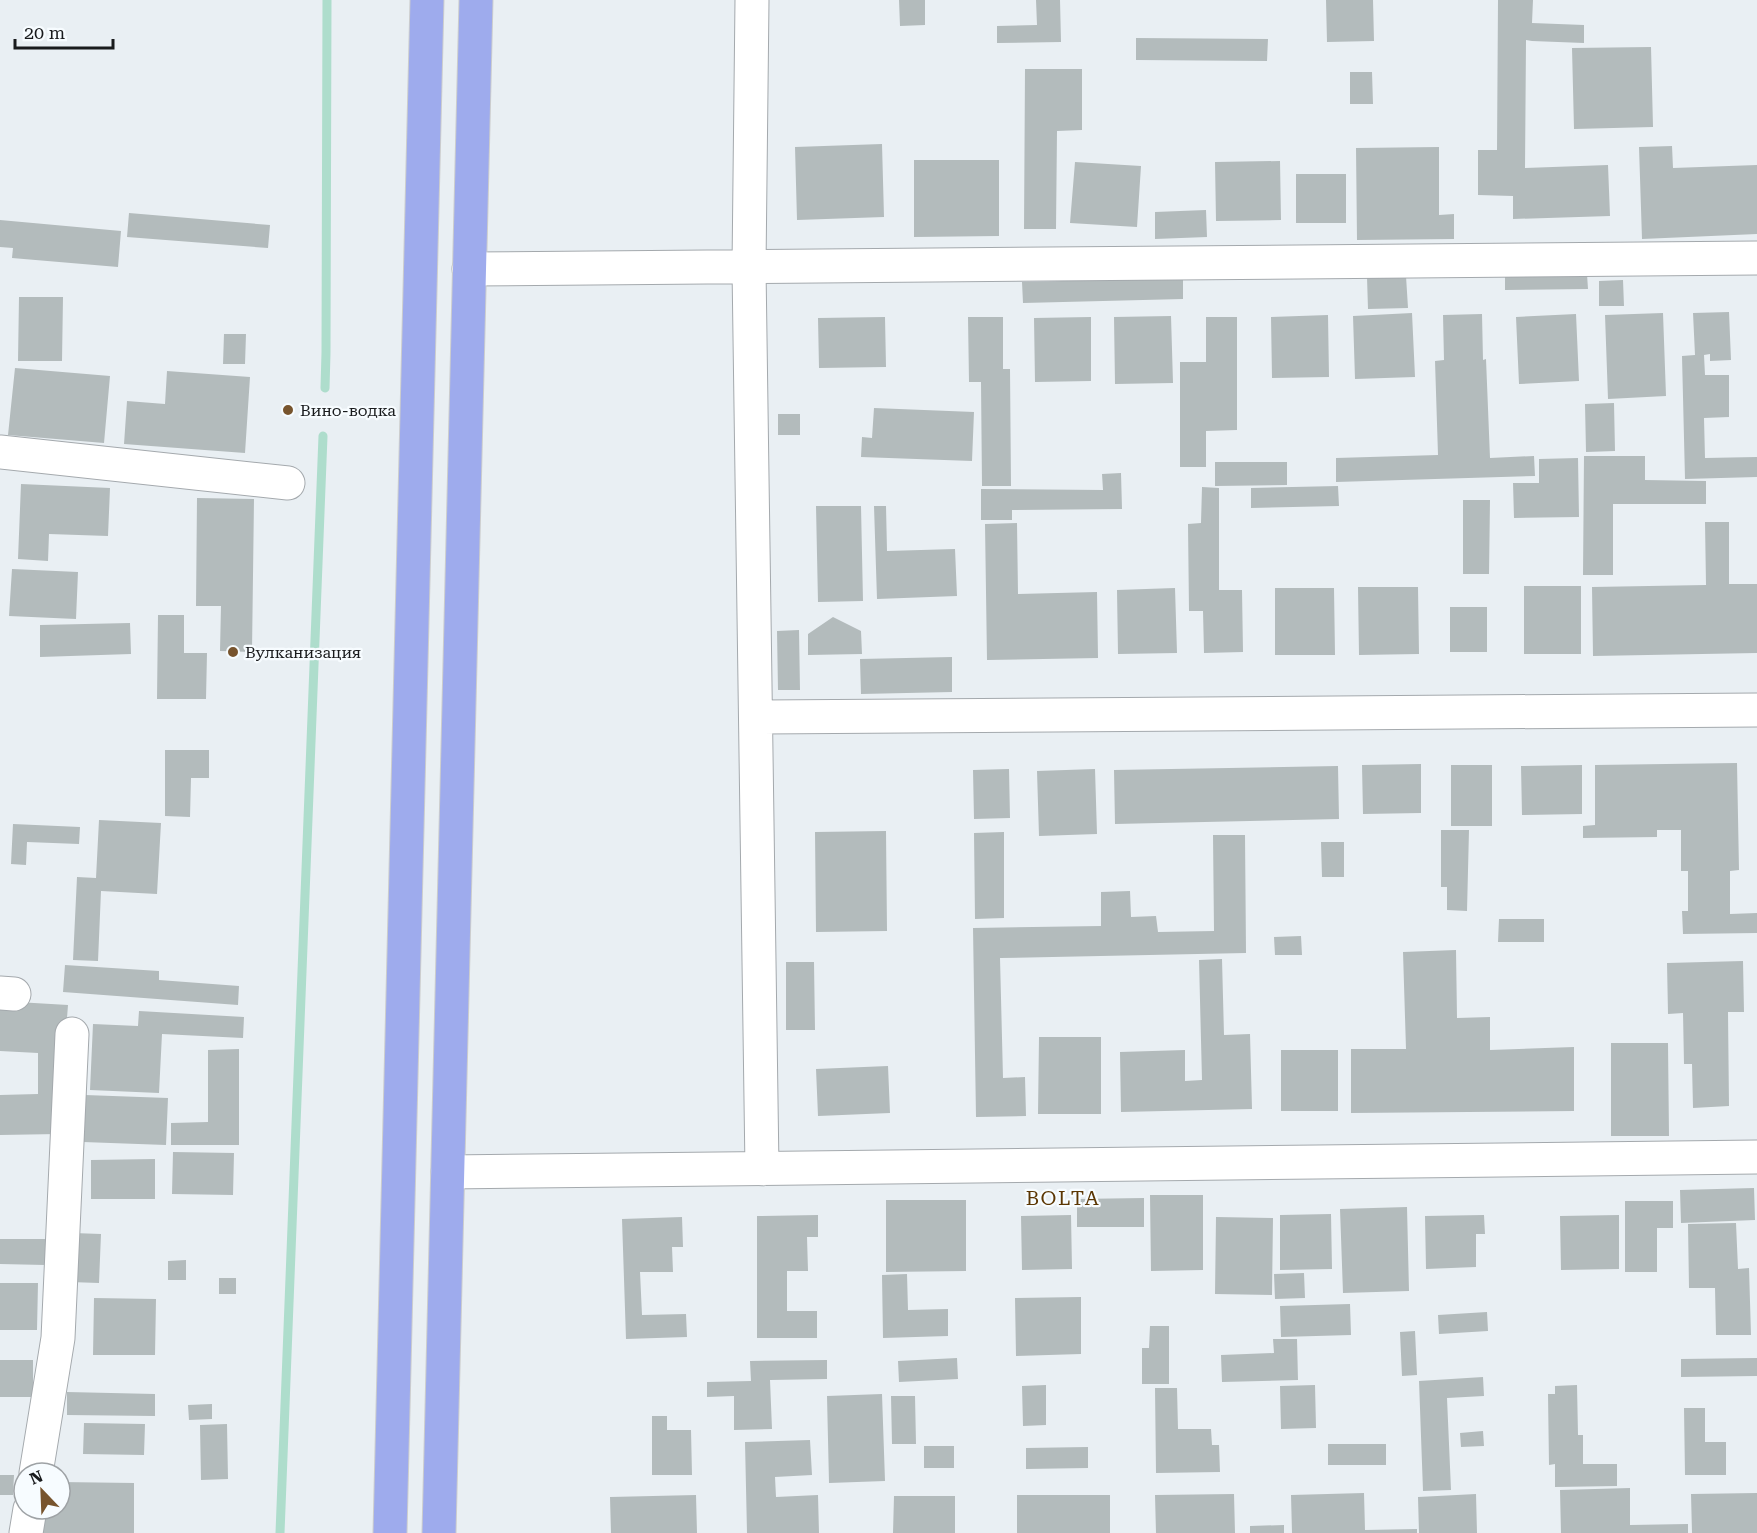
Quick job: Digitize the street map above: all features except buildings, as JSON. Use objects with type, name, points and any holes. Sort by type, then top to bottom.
[{"type":"highway","points":[[390,1533],[427,0]]},
{"type":"highway","points":[[439,1533],[476,0]]},
{"type":"street","points":[[752,0],[749,268],[762,1168]]},
{"type":"street","points":[[469,269],[1757,258]]},
{"type":"street","points":[[0,452],[288,483]]},
{"type":"street","points":[[757,717],[1757,710]]},
{"type":"street","points":[[38,1461],[58,1338],[72,1034]]},
{"type":"street","points":[[448,1172],[1757,1157]]},
{"type":"waterway","points":[[325,388],[327,0]]},
{"type":"waterway","points":[[280,1533],[323,436]]},
{"type":"place","name":"Вино-водка","points":[[288,410]]},
{"type":"place","name":"Вулканизация","points":[[233,652]]},
{"type":"district","name":"BOLTA","points":[[1063,1198]]}]
